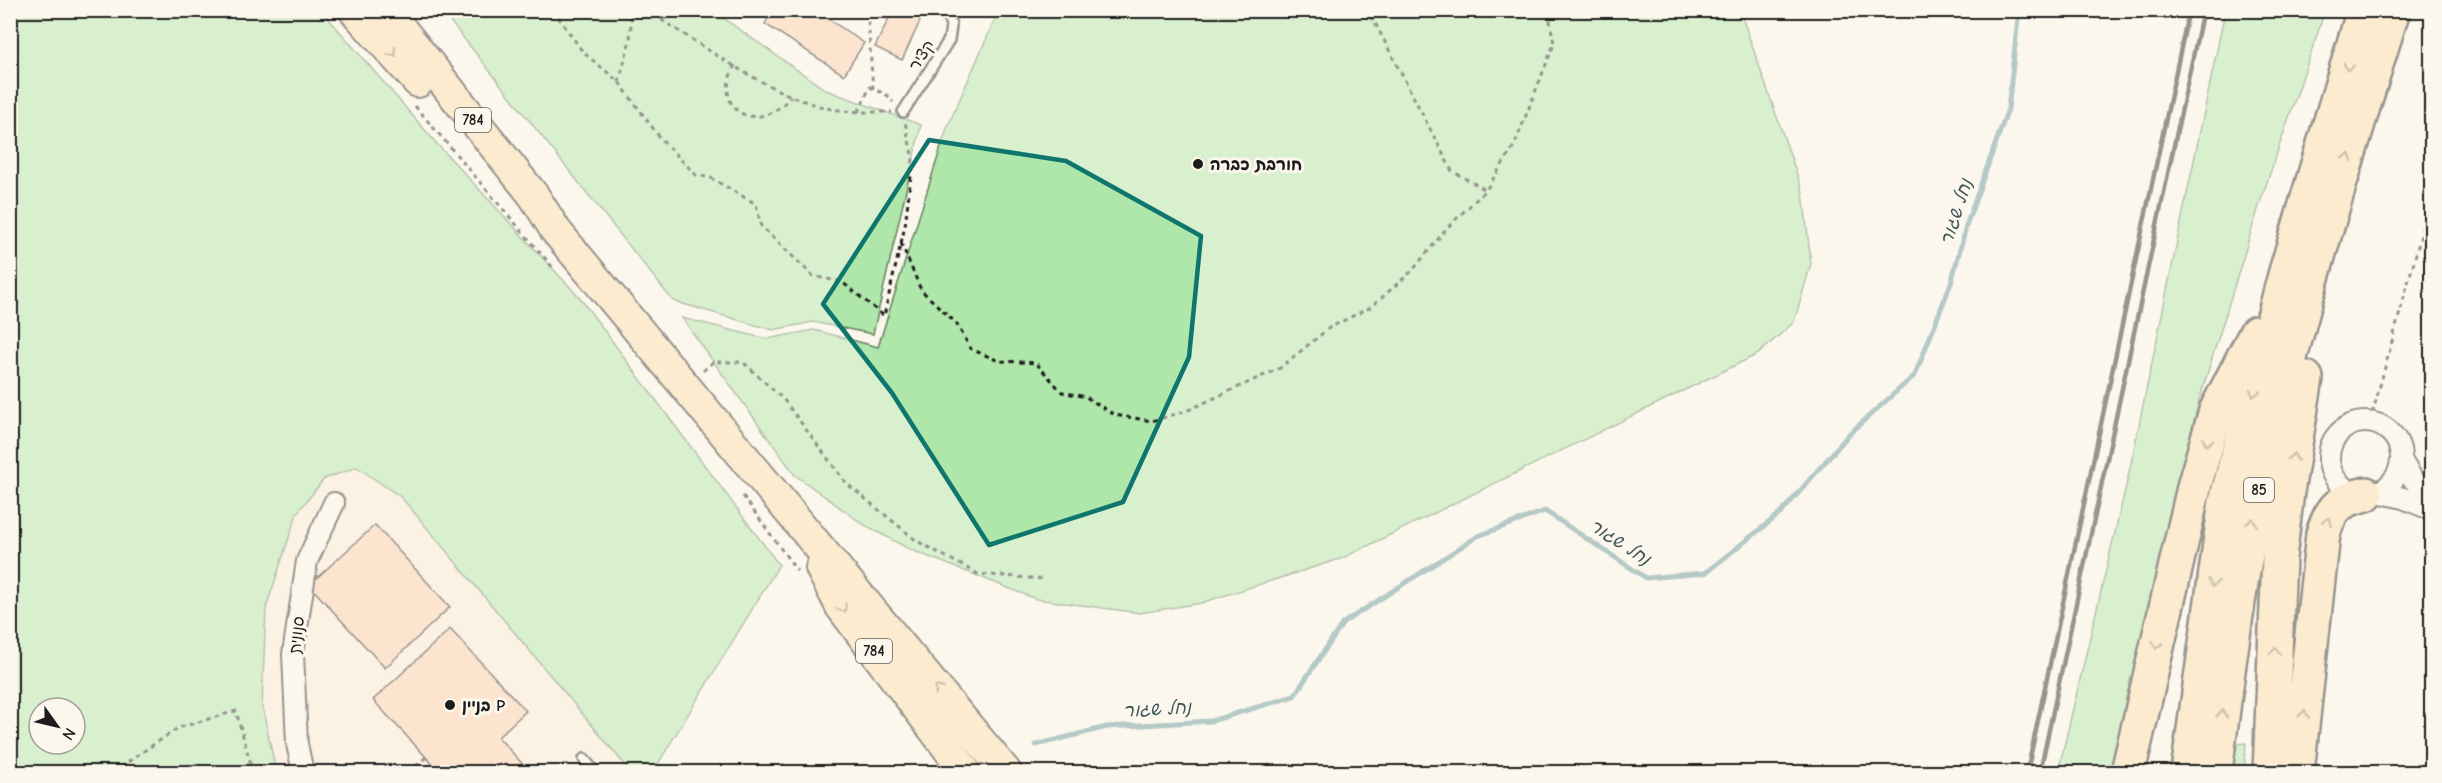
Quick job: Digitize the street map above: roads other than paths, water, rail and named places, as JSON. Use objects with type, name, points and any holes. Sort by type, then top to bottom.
[{"type":"highway","name":"85","points":[[2188,772],[2226,501],[2285,275],[2364,10]]},
{"type":"highway","name":"85","points":[[2216,772],[2235,620],[2254,508],[2291,356],[2331,213],[2393,10]]},
{"type":"highway","points":[[2270,772],[2279,558],[2287,492],[2331,213]]},
{"type":"highway","points":[[2128,772],[2179,547],[2216,411],[2285,275]]},
{"type":"highway","points":[[2297,772],[2323,534],[2327,520],[2341,502],[2372,493]]},
{"type":"main road","points":[[354,10],[526,204],[556,231]]},
{"type":"main road","name":"784","points":[[386,10],[534,196],[556,231],[1006,772]]},
{"type":"main road","name":"784","points":[[796,520],[841,608],[966,772]]},
{"type":"street","points":[[2432,501],[2412,478],[2401,460],[2398,441],[2381,425],[2359,422],[2348,426],[2332,443],[2329,454],[2330,466],[2339,482],[2354,492],[2403,498],[2432,510]]},
{"type":"street","points":[[2372,493],[2389,485],[2397,476],[2401,460]]},
{"type":"street","name":"סנונית","points":[[303,772],[297,744],[293,654],[307,561],[334,503]]},
{"type":"lane","name":"קציר","points":[[903,112],[949,40],[951,26],[947,10]]},
{"type":"lane","points":[[584,759],[596,772]]},
{"type":"waterway","name":"נחל שגור","points":[[1036,745],[1107,727],[1211,721],[1294,696],[1343,623],[1478,536],[1545,511],[1646,578],[1705,573],[1781,513],[1850,433],[1915,375],[1951,283],[1967,223],[2008,109],[2018,19],[2023,10]]},
{"type":"railway","points":[[2027,772],[2189,10]]},
{"type":"railway","points":[[2040,772],[2203,10]]},
{"type":"place","name":"חורבת כברה","points":[[1198,164]]},
{"type":"place","name":"בניין P","points":[[450,705]]}]
